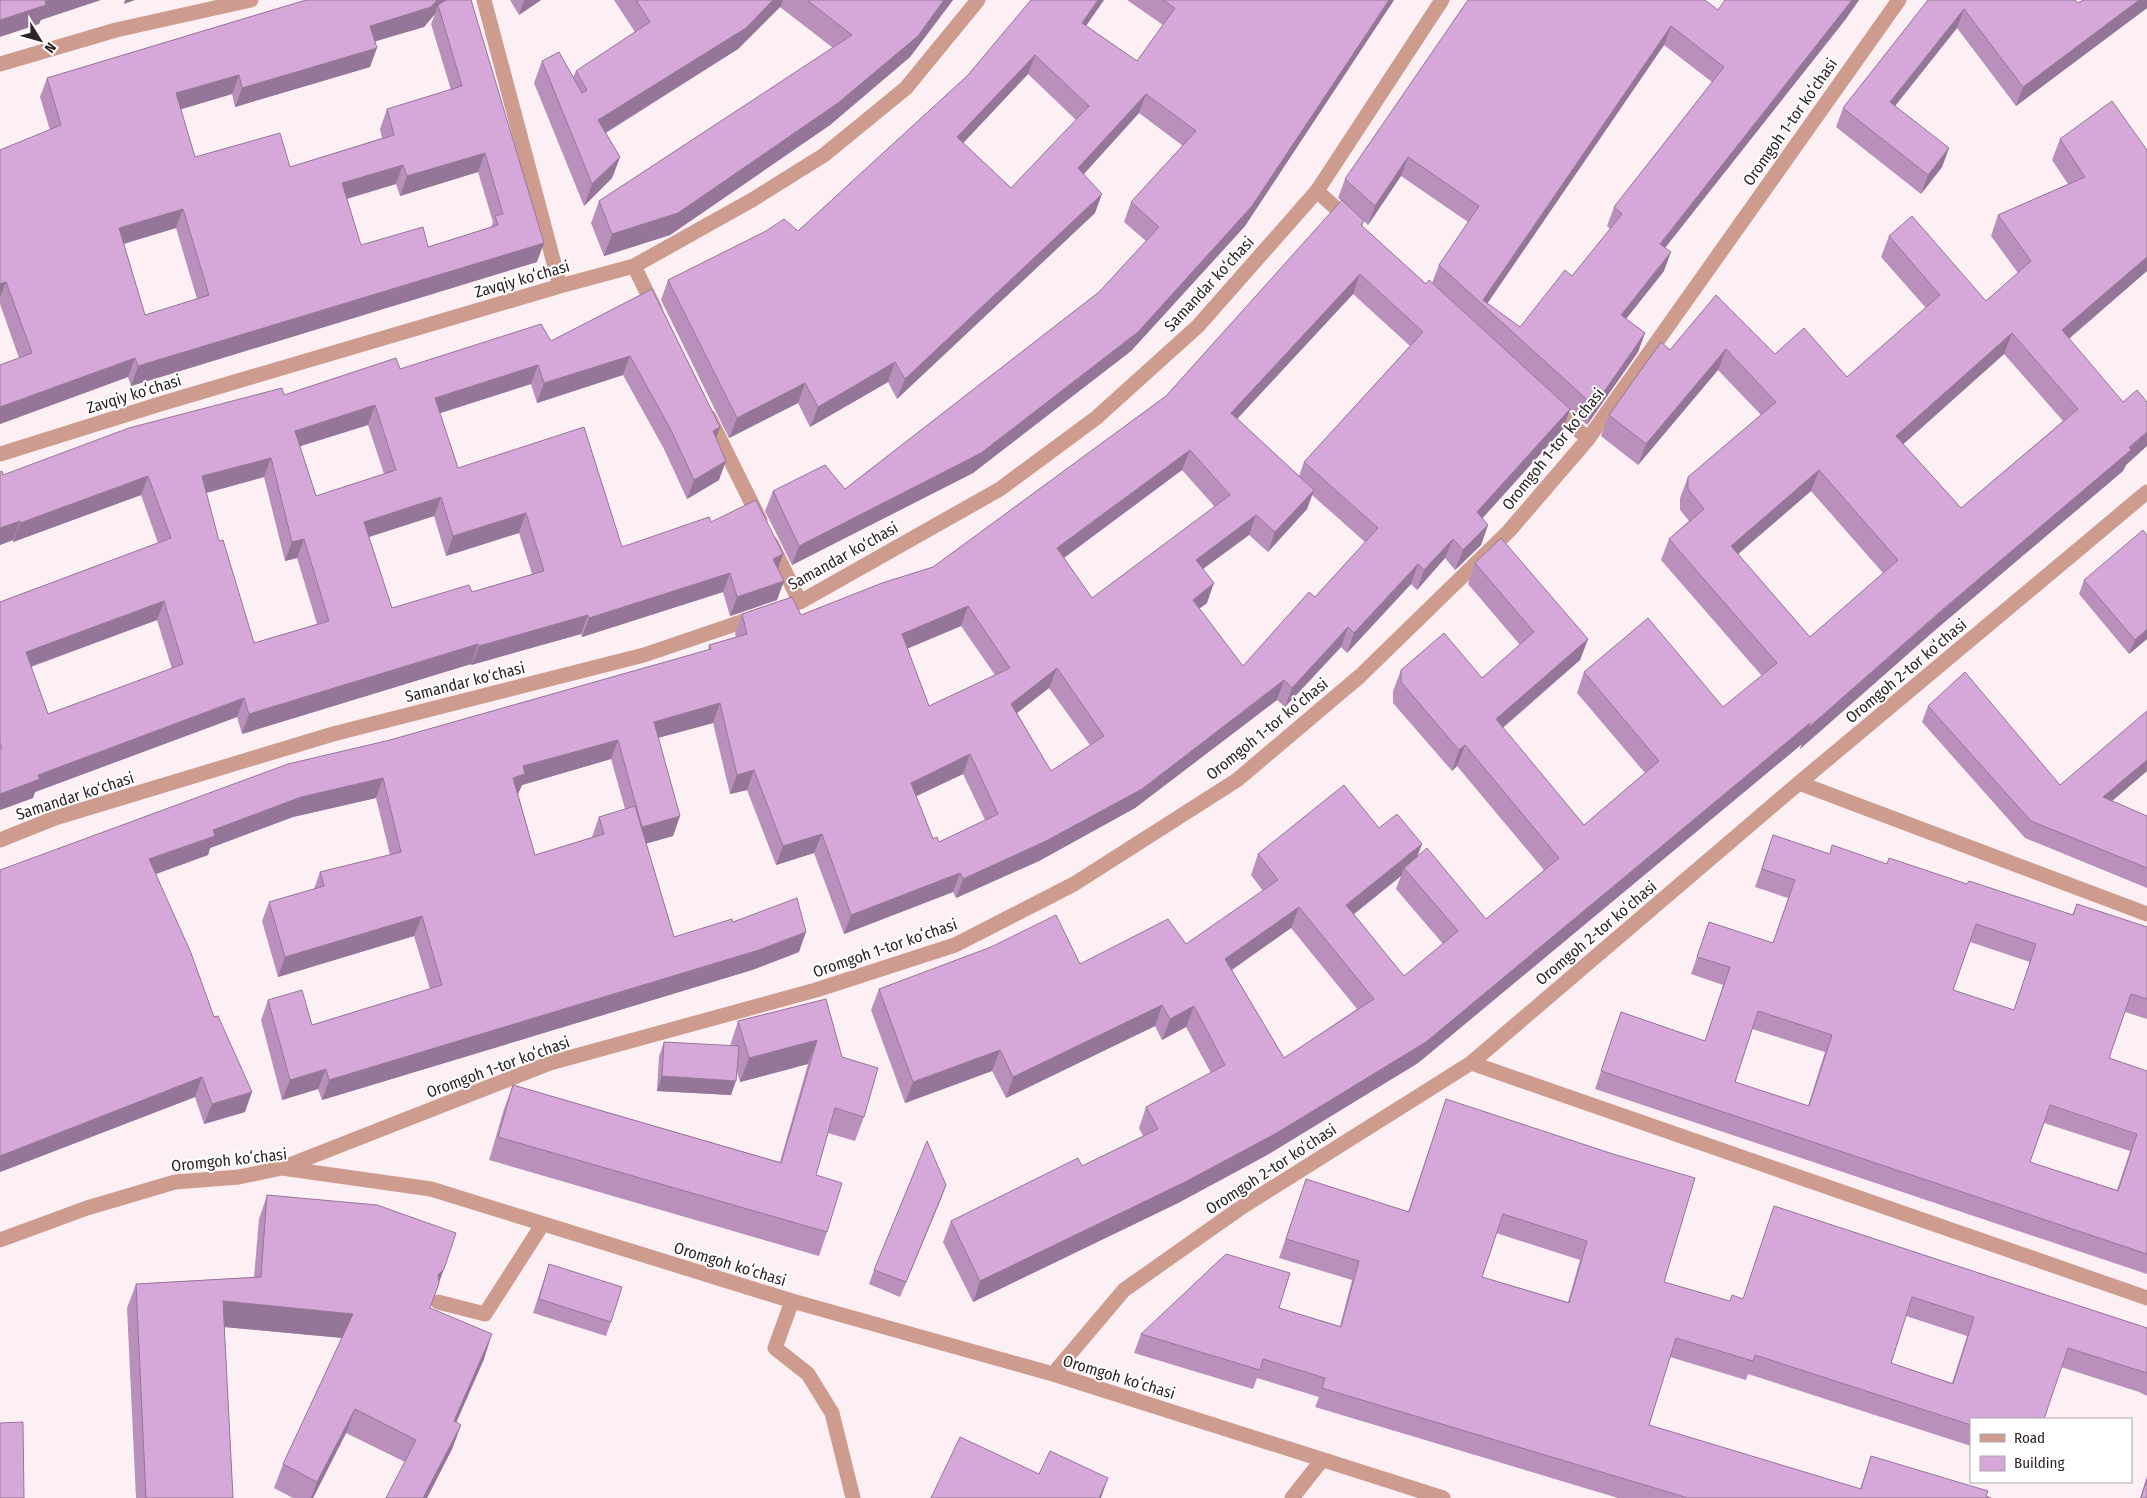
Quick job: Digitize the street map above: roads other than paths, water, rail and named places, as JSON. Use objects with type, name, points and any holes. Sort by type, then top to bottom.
[{"type":"street","points":[[0,64],[116,30],[251,0]]},
{"type":"street","points":[[484,0],[560,286]]},
{"type":"street","name":"Zavqiy koʻchasi","points":[[0,454],[160,404],[634,266],[752,200],[824,155],[906,88],[978,0]]},
{"type":"street","name":"Samandar ko‘chasi","points":[[0,840],[55,818],[323,736],[644,655],[800,602],[1000,489],[1096,418],[1198,326],[1317,191],[1442,0]]},
{"type":"street","name":"Oromgoh 1-tor koʻchasi","points":[[282,1168],[550,1063],[816,990],[955,945],[1074,884],[1237,780],[1360,676],[1509,531],[1588,438],[1899,0]]},
{"type":"street","points":[[1317,191],[1361,231]]},
{"type":"street","points":[[634,266],[660,319]]},
{"type":"street","points":[[1544,398],[1588,438]]},
{"type":"street","points":[[704,407],[800,602]]},
{"type":"street","name":"Oromgoh 2-tor koʻchasi","points":[[1052,1374],[1124,1290],[1239,1209],[1471,1063],[1799,783],[2147,492]]},
{"type":"street","points":[[1799,783],[2147,914]]},
{"type":"street","points":[[1471,1063],[2147,1298]]},
{"type":"street","name":"Oromgoh koʻchasi","points":[[0,1240],[87,1208],[175,1182],[239,1177],[282,1168],[431,1189],[792,1301],[1052,1374],[1443,1498]]},
{"type":"street","points":[[438,1302],[485,1314],[542,1224]]},
{"type":"street","points":[[792,1301],[775,1348],[808,1374],[832,1413],[853,1498]]},
{"type":"street","points":[[1292,1498],[1322,1460]]}]
